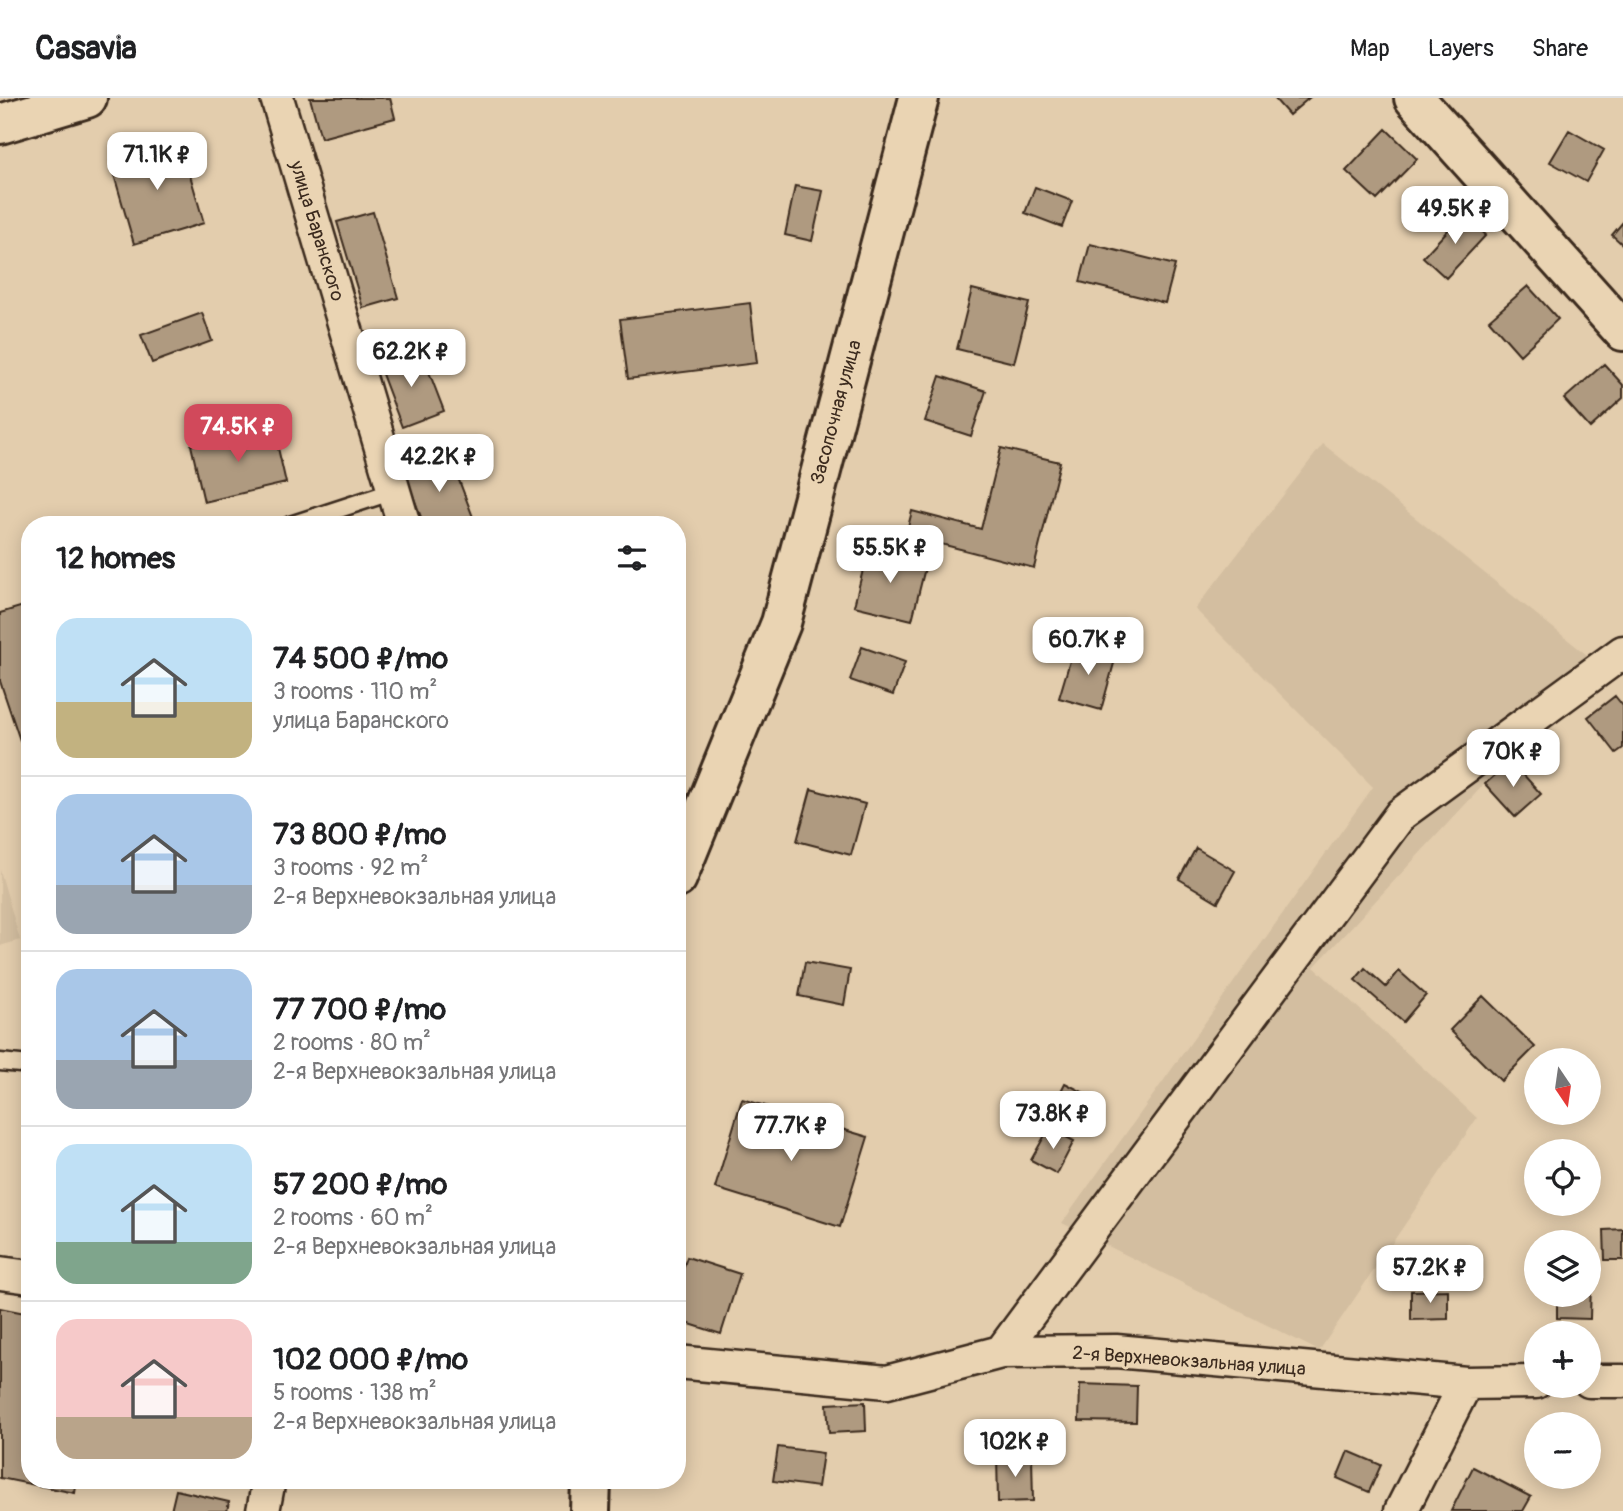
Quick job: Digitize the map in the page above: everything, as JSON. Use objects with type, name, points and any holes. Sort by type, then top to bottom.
[{"type":"street","points":[[0,124],[88,98]]},
{"type":"street","name":"улица Баранского","points":[[277,98],[401,516]]},
{"type":"street","name":"Засопочная улица","points":[[686,855],[781,623],[919,98]]},
{"type":"street","points":[[1414,98],[1623,331]]},
{"type":"street","points":[[1001,1352],[1401,814],[1623,652]]},
{"type":"street","points":[[0,1273],[21,1276]]},
{"type":"street","name":"2-я Верхневокзальная улица","points":[[686,1363],[887,1382],[1001,1352],[1116,1352],[1466,1383],[1524,1382]]},
{"type":"street","points":[[1601,1381],[1623,1381]]},
{"type":"street","points":[[1401,1511],[1466,1383]]},
{"type":"street","points":[[263,1511],[267,1489]]},
{"type":"street","points":[[590,1511],[591,1489]]},
{"type":"lane","points":[[318,516],[394,491]]},
{"type":"lane","points":[[0,1062],[21,1064]]},
{"type":"shaded area","points":[[1323,444],[1597,663],[1314,967],[1477,1118],[1319,1351],[1062,1223],[1373,787],[1195,609]]},
{"type":"shaded area","points":[[0,870],[20,940],[0,946]]},
{"type":"building","points":[[310,98],[390,98],[395,118],[321,138]]},
{"type":"building","points":[[1274,98],[1309,98],[1289,115]]},
{"type":"building","points":[[1386,129],[1417,159],[1377,200],[1346,171]]},
{"type":"building","points":[[1569,130],[1604,150],[1586,182],[1550,162]]},
{"type":"building","points":[[180,141],[204,223],[134,244],[110,161]]},
{"type":"building","points":[[795,186],[823,191],[812,241],[785,235]]},
{"type":"building","points":[[1035,187],[1072,201],[1062,227],[1025,213]]},
{"type":"building","points":[[373,212],[398,298],[363,308],[337,222]]},
{"type":"building","points":[[1463,214],[1486,235],[1446,278],[1423,257]]},
{"type":"building","points":[[1623,222],[1623,245],[1612,235]]},
{"type":"building","points":[[1090,244],[1175,265],[1165,303],[1080,282]]},
{"type":"building","points":[[1528,286],[1558,319],[1520,355],[1489,320]]},
{"type":"building","points":[[972,289],[1029,303],[1014,363],[957,349]]},
{"type":"building","points":[[750,303],[757,363],[628,379],[620,319]]},
{"type":"building","points":[[202,313],[212,341],[152,363],[141,335]]},
{"type":"building","points":[[421,351],[444,411],[402,427],[379,366]]},
{"type":"building","points":[[1604,364],[1623,385],[1623,398],[1590,428],[1564,399]]},
{"type":"building","points":[[940,376],[986,391],[971,436],[925,421]]},
{"type":"building","points":[[273,426],[286,483],[204,502],[191,445]]},
{"type":"building","points":[[1001,448],[1060,462],[1034,568],[906,535],[912,511],[981,529]]},
{"type":"building","points":[[449,454],[473,516],[421,516],[404,472]]},
{"type":"building","points":[[868,550],[926,564],[912,620],[854,606]]},
{"type":"building","points":[[21,607],[21,743],[0,681],[0,613]]},
{"type":"building","points":[[1075,644],[1116,656],[1101,710],[1059,698]]},
{"type":"building","points":[[862,647],[905,662],[893,695],[850,680]]},
{"type":"building","points":[[1615,696],[1623,706],[1623,748],[1616,753],[1588,717]]},
{"type":"building","points":[[1511,761],[1541,794],[1515,817],[1485,784]]},
{"type":"building","points":[[811,789],[865,804],[851,855],[797,841]]},
{"type":"building","points":[[1196,848],[1235,871],[1218,902],[1179,879]]},
{"type":"building","points":[[805,962],[850,970],[844,1005],[799,996]]},
{"type":"building","points":[[1365,968],[1386,987],[1399,971],[1426,995],[1403,1022],[1355,980]]},
{"type":"building","points":[[1483,996],[1535,1047],[1524,1048],[1524,1058],[1501,1081],[1450,1030]]},
{"type":"building","points":[[1065,1083],[1090,1096],[1074,1128],[1048,1117]]},
{"type":"building","points":[[742,1099],[868,1137],[840,1227],[715,1188]]},
{"type":"building","points":[[1049,1128],[1074,1141],[1057,1174],[1031,1160]]},
{"type":"building","points":[[1623,1229],[1623,1260],[1605,1260],[1604,1230]]},
{"type":"building","points":[[687,1257],[740,1274],[721,1334],[686,1323]]},
{"type":"building","points":[[1448,1290],[1448,1319],[1411,1320],[1411,1291]]},
{"type":"building","points":[[1557,1307],[1590,1307],[1590,1319],[1557,1318]]},
{"type":"building","points":[[0,1308],[21,1312],[21,1482],[0,1478]]},
{"type":"building","points":[[1080,1384],[1137,1386],[1136,1422],[1079,1421]]},
{"type":"building","points":[[865,1402],[866,1431],[829,1433],[827,1404]]},
{"type":"building","points":[[778,1447],[823,1453],[818,1487],[773,1481]]},
{"type":"building","points":[[1348,1451],[1381,1465],[1369,1492],[1337,1478]]},
{"type":"building","points":[[1032,1456],[1033,1501],[998,1502],[997,1457]]},
{"type":"building","points":[[1473,1467],[1531,1497],[1523,1511],[1451,1511]]},
{"type":"building","points":[[55,1489],[76,1489],[75,1493]]},
{"type":"building","points":[[176,1490],[229,1502],[227,1511],[171,1511]]}]
